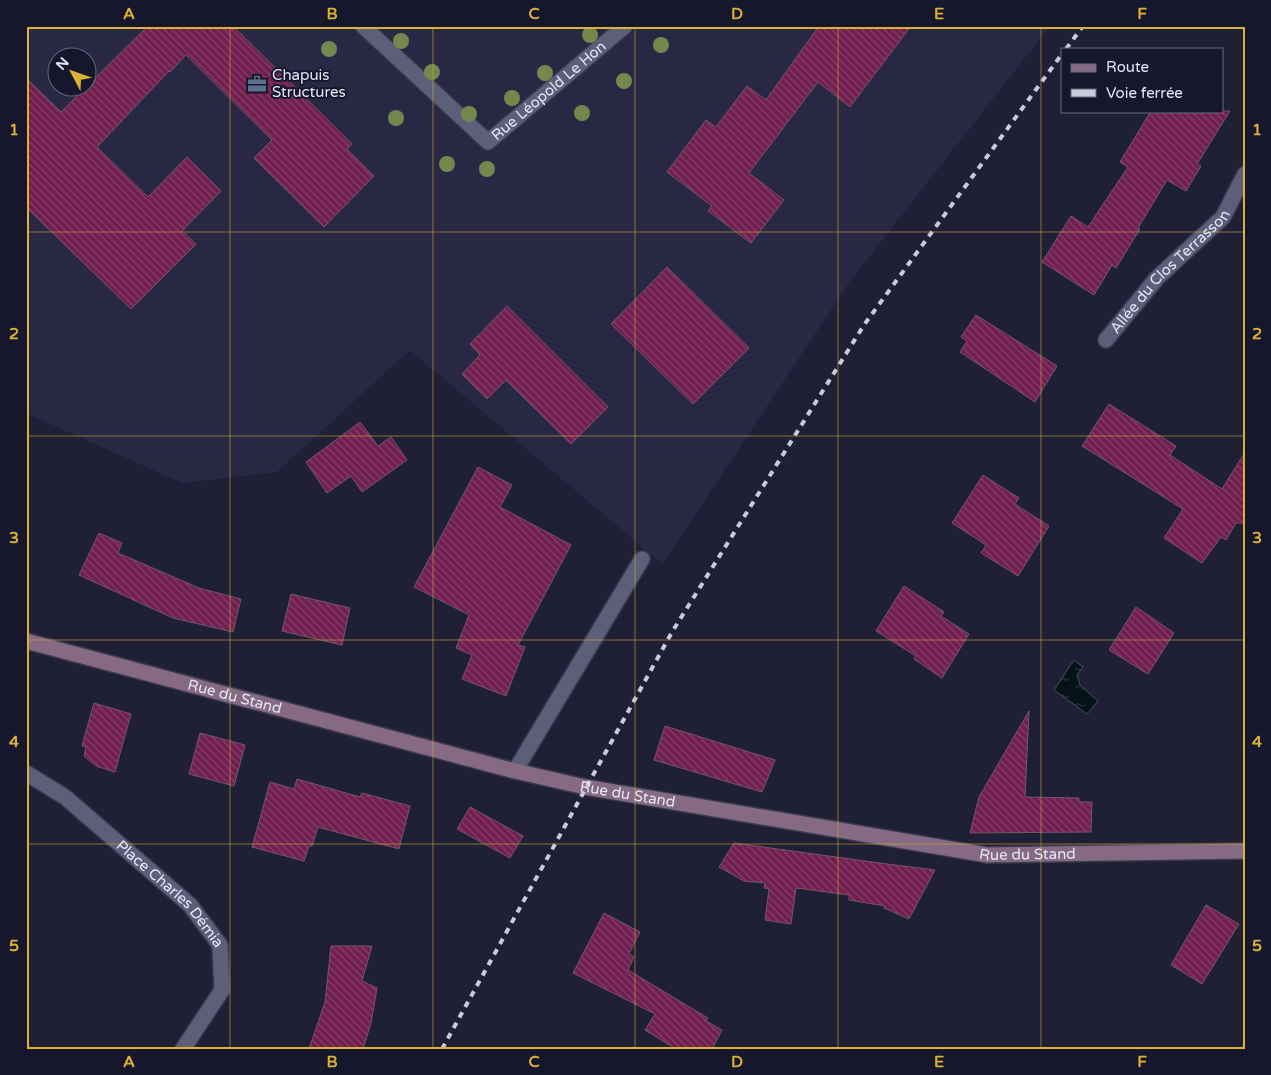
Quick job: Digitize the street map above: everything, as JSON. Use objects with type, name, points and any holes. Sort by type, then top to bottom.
[{"type":"street","name":"Rue Léopold Le Hon","points":[[363,26],[488,142],[625,26]]},
{"type":"street","name":"Allée du Clos Terrasson","points":[[1106,340],[1157,278],[1224,217],[1245,174]]},
{"type":"street","points":[[515,771],[642,559]]},
{"type":"street","name":"Rue du Stand","points":[[26,641],[515,771],[595,788],[945,849],[987,855],[1245,851]]},
{"type":"street","name":"Place Charles Démia","points":[[26,772],[65,797],[190,905],[220,945],[222,990],[183,1049]]},
{"type":"shaded area","points":[[26,26],[1050,26],[848,284],[662,564],[410,350],[277,472],[182,483],[26,413]]},
{"type":"water","points":[[1074,660],[1083,667],[1077,675],[1080,685],[1098,701],[1087,714],[1054,690]]},
{"type":"building","points":[[148,26],[233,26],[352,144],[347,149],[374,176],[324,227],[254,158],[272,140],[186,55],[97,147],[148,197],[187,157],[221,191],[182,231],[196,244],[131,309],[26,207],[26,78],[61,112],[75,98],[98,98],[98,75]]},
{"type":"building","points":[[819,26],[911,26],[850,107],[818,82],[749,173],[784,200],[751,243],[708,211],[712,206],[667,172],[706,120],[716,127],[747,86],[766,100]]},
{"type":"building","points":[[1230,111],[1197,164],[1201,166],[1186,191],[1167,180],[1116,268],[1112,265],[1094,295],[1042,262],[1071,216],[1088,227],[1128,167],[1120,162],[1150,112]]},
{"type":"building","points":[[667,267],[749,348],[693,404],[611,324]]},
{"type":"building","points":[[507,306],[608,407],[571,444],[506,380],[487,399],[462,374],[480,355],[470,344]]},
{"type":"building","points":[[976,315],[1057,366],[1035,402],[960,352],[967,341],[961,337]]},
{"type":"building","points":[[1109,404],[1176,446],[1170,455],[1222,489],[1245,452],[1245,523],[1236,523],[1226,540],[1221,537],[1202,563],[1164,538],[1183,509],[1082,446]]},
{"type":"building","points":[[360,422],[378,446],[391,437],[407,460],[362,492],[351,476],[327,493],[306,462]]},
{"type":"building","points":[[478,467],[512,485],[500,507],[571,545],[518,645],[525,647],[506,696],[462,679],[472,655],[456,648],[469,615],[414,587]]},
{"type":"building","points":[[983,475],[1019,498],[1015,504],[1049,526],[1018,576],[981,553],[986,545],[952,523]]},
{"type":"building","points":[[99,533],[122,543],[118,553],[199,588],[241,599],[233,632],[173,618],[79,575]]},
{"type":"building","points":[[904,586],[944,612],[941,616],[969,634],[942,678],[914,659],[916,656],[876,631]]},
{"type":"building","points":[[291,594],[350,608],[342,645],[282,631]]},
{"type":"building","points":[[1136,607],[1174,633],[1148,674],[1109,650]]},
{"type":"building","points":[[94,703],[131,714],[115,772],[96,766],[84,756],[86,747],[82,746]]},
{"type":"building","points":[[1029,711],[1025,797],[1079,798],[1079,802],[1092,802],[1091,832],[970,833],[979,797]]},
{"type":"building","points":[[665,726],[775,760],[762,792],[654,760]]},
{"type":"building","points":[[200,733],[245,745],[234,786],[189,774]]},
{"type":"building","points":[[297,779],[360,797],[362,793],[410,806],[399,849],[318,827],[312,846],[309,846],[304,861],[252,847],[270,782],[294,789]]},
{"type":"building","points":[[470,807],[523,836],[510,858],[457,829]]},
{"type":"building","points":[[734,843],[935,870],[909,919],[884,908],[885,906],[849,900],[849,895],[796,888],[791,924],[765,920],[769,889],[764,888],[765,883],[744,881],[719,867]]},
{"type":"building","points":[[1206,905],[1239,924],[1202,984],[1171,965]]},
{"type":"building","points":[[604,913],[640,932],[629,954],[634,957],[628,970],[708,1018],[706,1021],[722,1030],[712,1049],[676,1049],[645,1030],[655,1014],[573,973]]},
{"type":"building","points":[[331,946],[372,946],[362,981],[377,988],[371,1023],[363,1049],[309,1049],[325,1002]]},
{"type":"railway","points":[[1067,48],[1083,26]]},
{"type":"railway","points":[[442,1049],[672,632],[864,325],[1061,55]]},
{"type":"place","name":"Chapuis Structures","points":[[257,84]]}]
